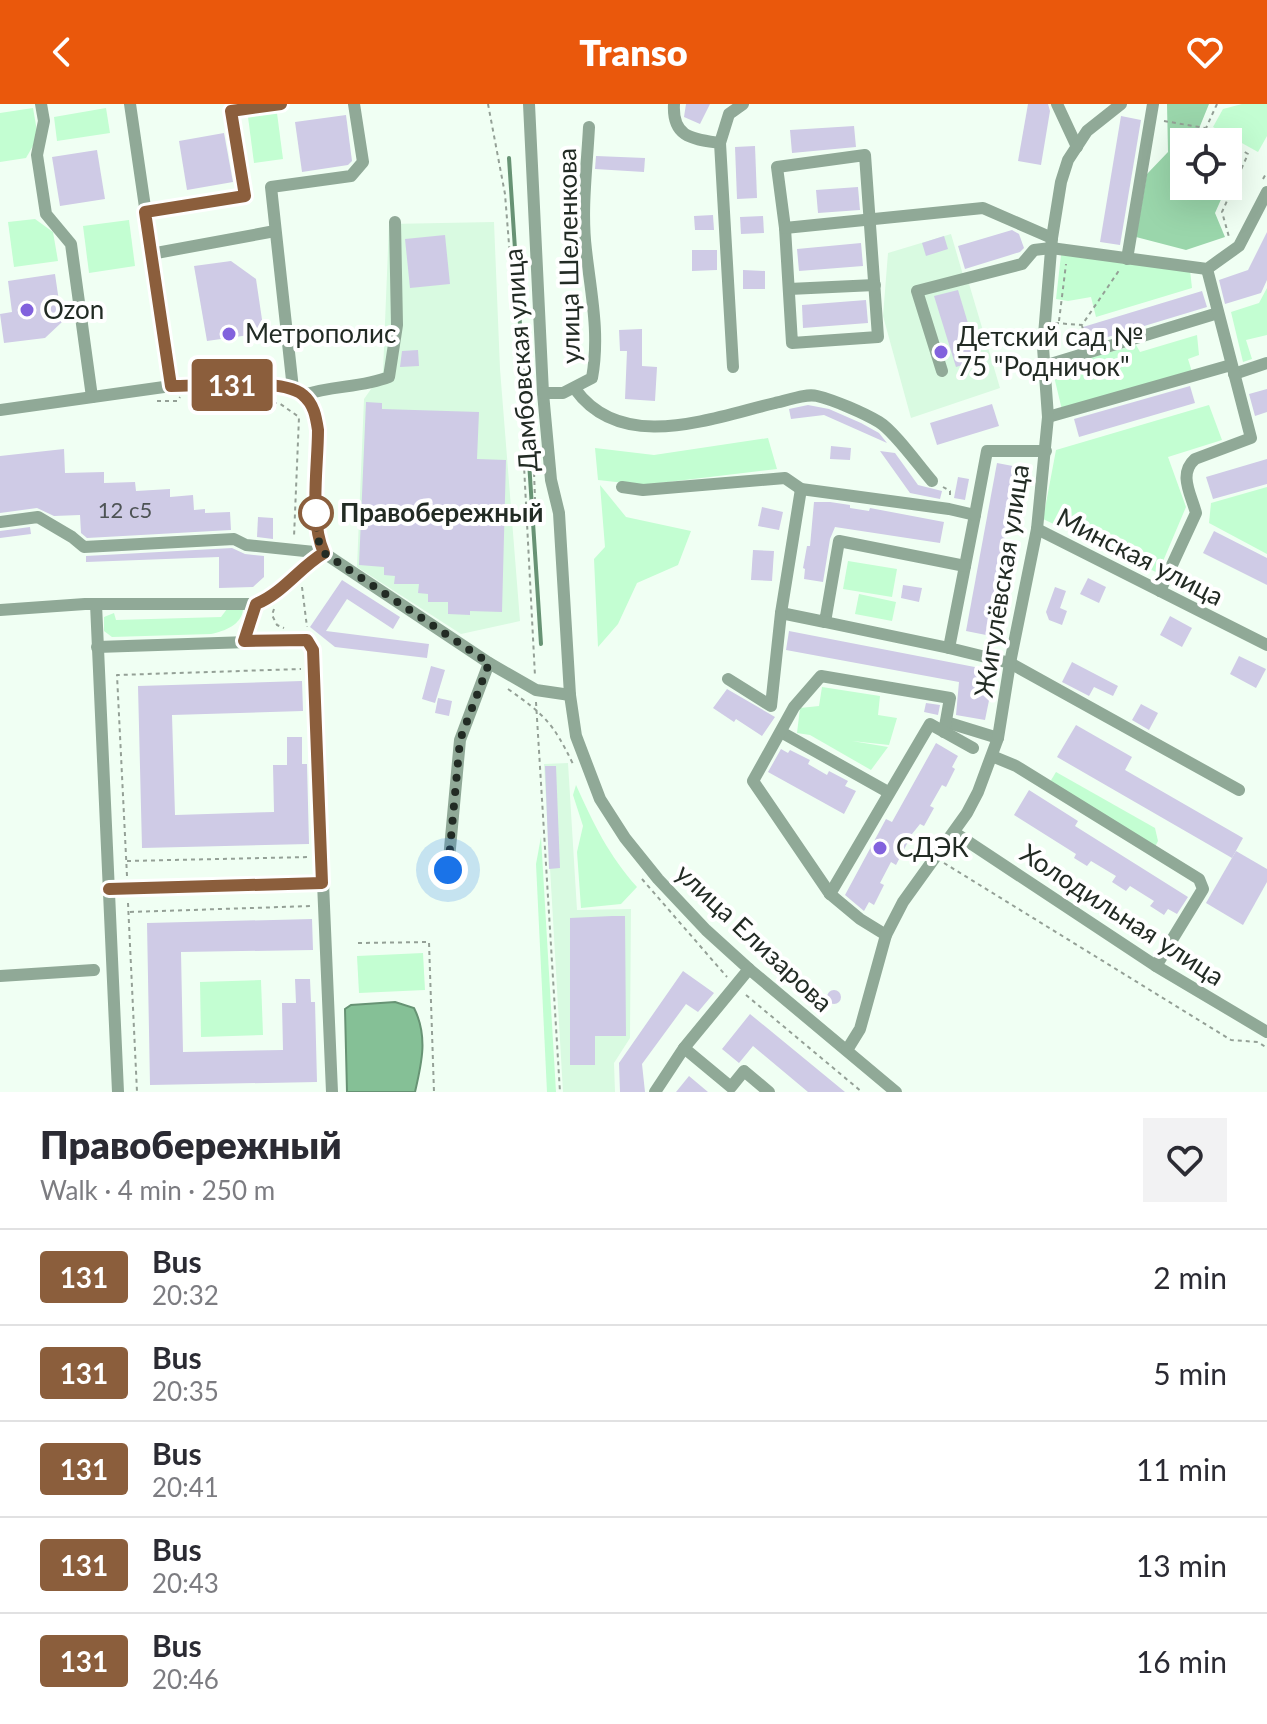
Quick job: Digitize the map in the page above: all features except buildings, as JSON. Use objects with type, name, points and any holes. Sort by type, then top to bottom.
[{"type":"street","points":[[41,104],[44,121],[37,155],[46,214],[71,244],[92,397]]},
{"type":"street","points":[[130,104],[151,254],[176,390]]},
{"type":"street","points":[[145,212],[245,196],[230,108],[281,104]]},
{"type":"street","points":[[324,553],[317,537],[316,521],[316,415],[298,392],[271,187],[351,176],[363,162],[354,104]]},
{"type":"street","name":"Дамбовская улица","points":[[529,104],[543,393],[551,480],[559,513],[570,695],[576,736],[600,799]]},
{"type":"street","points":[[674,104],[674,119],[689,138],[720,143]]},
{"type":"street","points":[[733,367],[720,143],[729,114],[743,104]]},
{"type":"street","points":[[1057,104],[1077,147]]},
{"type":"street","name":"Жигулёвская улица","points":[[847,1050],[860,1029],[886,935],[903,902],[955,833],[978,792],[998,738],[1037,529],[1046,451],[1048,417],[1044,366],[1052,323],[1052,243],[1061,182],[1068,160],[1087,131],[1121,104]]},
{"type":"street","points":[[1127,259],[1153,104]]},
{"type":"street","name":"улица Шеленкова","points":[[543,393],[563,393],[592,378],[596,357],[594,294],[585,237],[589,127]]},
{"type":"street","points":[[865,155],[871,218],[878,337],[792,343],[785,228],[777,167],[865,155]]},
{"type":"street","points":[[785,228],[983,208],[1067,251],[1207,269],[1239,246],[1267,192]]},
{"type":"street","points":[[0,410],[92,397],[273,384],[298,392],[367,386],[389,377],[397,325],[395,222]]},
{"type":"street","points":[[151,254],[275,231]]},
{"type":"street","points":[[942,371],[917,291],[1022,264],[1034,250],[1052,243]]},
{"type":"street","points":[[1160,591],[1196,513],[1185,474],[1188,465],[1195,459],[1251,438],[1207,269]]},
{"type":"street","points":[[789,289],[875,285]]},
{"type":"street","points":[[1044,366],[1218,313]]},
{"type":"street","points":[[1048,417],[1232,369],[1267,363]]},
{"type":"street","points":[[575,389],[599,413],[628,425],[655,427],[721,418],[813,395],[881,422],[932,481]]},
{"type":"street","points":[[949,648],[987,451],[1046,451]]},
{"type":"street","points":[[622,487],[643,490],[785,478],[801,489],[975,515]]},
{"type":"street","points":[[728,679],[771,706],[781,613],[801,489]]},
{"type":"street","points":[[0,522],[38,517],[84,547],[234,539],[246,545],[324,553],[489,663],[536,690],[570,695]]},
{"type":"street","name":"Минская улица","points":[[1037,529],[1267,645]]},
{"type":"street","points":[[825,622],[839,541],[965,566]]},
{"type":"street","points":[[0,610],[96,604],[256,604],[324,553]]},
{"type":"street","points":[[96,604],[118,1092]]},
{"type":"street","points":[[244,641],[256,604]]},
{"type":"street","points":[[781,613],[1010,663],[1239,790]]},
{"type":"street","points":[[97,647],[307,640],[313,650],[332,1092]]},
{"type":"street","points":[[448,870],[460,740],[489,663]]},
{"type":"street","points":[[886,935],[860,919],[830,894],[753,781],[794,707],[821,676],[950,698],[945,727]]},
{"type":"street","points":[[830,894],[930,724],[998,738]]},
{"type":"street","points":[[945,727],[973,748]]},
{"type":"street","points":[[781,732],[888,792]]},
{"type":"street","points":[[992,756],[1016,766],[1199,879],[1203,889],[1156,966]]},
{"type":"street","name":"улица Елизарова","points":[[600,799],[625,838],[658,879],[706,930],[896,1092]]},
{"type":"street","name":"Холодильная улица","points":[[955,833],[1156,966],[1267,1032]]},
{"type":"street","points":[[109,889],[322,883]]},
{"type":"street","points":[[655,1092],[684,1048],[749,969]]},
{"type":"street","points":[[0,976],[94,970]]},
{"type":"street","points":[[684,1048],[731,1087],[744,1071],[769,1092]]},
{"type":"path","points":[[488,104],[505,194],[519,370],[560,1092]]},
{"type":"path","points":[[1150,119],[1206,128],[1216,105],[1223,104]]},
{"type":"path","points":[[1242,150],[1248,154],[1242,167]]},
{"type":"path","points":[[1227,200],[1222,212],[1230,240]]},
{"type":"path","points":[[1067,251],[1052,323],[1082,325]]},
{"type":"path","points":[[1082,325],[1127,259]]},
{"type":"path","points":[[1082,325],[1090,352]]},
{"type":"path","points":[[148,394],[160,402],[177,401],[176,390]]},
{"type":"path","points":[[213,393],[230,404],[279,403],[299,417]]},
{"type":"path","points":[[932,481],[950,491],[949,509]]},
{"type":"path","points":[[296,628],[307,628],[302,587]]},
{"type":"path","points":[[276,605],[272,615],[277,625],[284,628]]},
{"type":"path","points":[[137,1092],[117,675],[307,669]]},
{"type":"path","points":[[126,861],[314,856]]},
{"type":"path","points":[[935,858],[1231,1040],[1258,1042],[1267,1048]]},
{"type":"path","points":[[129,913],[316,906]]},
{"type":"path","points":[[358,943],[429,942],[434,1092]]},
{"type":"path","points":[[753,950],[799,994]]},
{"type":"shaded area","points":[[1167,104],[1209,104],[1199,128],[1170,128],[1170,200],[1221,200],[1215,213],[1225,237],[1186,250],[1136,237],[1147,174],[1168,152]]},
{"type":"shaded area","points":[[1242,104],[1267,104],[1267,136],[1258,152],[1242,143],[1242,128],[1213,127],[1223,109]]},
{"type":"shaded area","points":[[33,108],[38,137],[26,158],[0,162],[0,113]]},
{"type":"shaded area","points":[[106,108],[110,133],[57,141],[54,117]]},
{"type":"shaded area","points":[[277,113],[283,159],[254,163],[248,117]]},
{"type":"shaded area","points":[[35,219],[53,232],[58,261],[14,267],[8,222]]},
{"type":"shaded area","points":[[129,220],[135,266],[89,273],[83,226]]},
{"type":"shaded area","points":[[494,222],[500,369],[520,621],[461,634],[357,567],[364,399],[383,372],[389,224]]},
{"type":"shaded area","name":"Детский сад № 75 \"Родничок\"","points":[[951,234],[1000,388],[911,418],[883,316],[888,253]]},
{"type":"shaded area","points":[[1061,255],[1190,270],[1192,288],[1096,317],[1091,297],[1068,301],[1056,299]]},
{"type":"shaded area","points":[[1267,288],[1267,335],[1246,340],[1252,359],[1243,362],[1231,312],[1259,303]]},
{"type":"shaded area","points":[[1197,335],[1199,355],[1188,359],[1193,375],[1062,410],[1052,368],[1136,345],[1140,352]]},
{"type":"shaded area","points":[[1209,405],[1222,440],[1168,457],[1186,507],[1158,573],[1043,519],[1056,450]]},
{"type":"shaded area","points":[[768,438],[777,469],[643,485],[598,480],[595,448],[654,455]]},
{"type":"shaded area","points":[[600,485],[626,517],[691,531],[678,565],[637,583],[618,624],[598,647],[594,559],[605,547]]},
{"type":"shaded area","points":[[1267,487],[1267,554],[1209,523],[1211,503]]},
{"type":"shaded area","points":[[848,561],[897,569],[892,597],[843,589]]},
{"type":"shaded area","points":[[859,594],[896,602],[892,621],[855,614]]},
{"type":"shaded area","points":[[227,609],[243,610],[242,615],[227,629],[211,634],[112,637],[104,631],[104,617],[114,613],[116,620],[221,617]]},
{"type":"shaded area","points":[[822,687],[880,696],[878,715],[897,718],[889,745],[852,741],[888,747],[871,770],[810,735],[797,733],[800,708],[819,706]]},
{"type":"shaded area","points":[[568,763],[577,910],[631,909],[630,1038],[614,1063],[615,1092],[563,1092],[544,764]]},
{"type":"shaded area","points":[[1056,772],[1155,828],[1158,841],[1155,847],[1050,782]]},
{"type":"shaded area","points":[[576,785],[602,839],[637,887],[621,904],[581,908],[577,852],[583,826],[573,795]]},
{"type":"shaded area","points":[[541,837],[556,1092],[547,1092],[536,864]]},
{"type":"shaded area","points":[[423,953],[425,990],[359,993],[357,956]]},
{"type":"shaded area","points":[[261,980],[263,1035],[201,1037],[200,982]]},
{"type":"shaded area","points":[[395,1002],[414,1008],[421,1029],[421,1060],[415,1092],[347,1092],[345,1009],[351,1005]]},
{"type":"waterway","points":[[509,158],[541,644]]},
{"type":"bus line","name":"131","points":[[109,889],[322,883],[313,650],[307,640],[244,641],[256,604],[265,601],[324,553],[317,537],[316,521],[316,415],[304,395],[273,384],[171,386],[145,212],[245,196],[231,111],[281,104]]},
{"type":"place","name":"Ozon","points":[[27,310]]},
{"type":"place","name":"Метрополис","points":[[229,334]]},
{"type":"place","name":"Детский сад № 75 \"Родничок\"","points":[[941,352]]},
{"type":"place","name":"Правобережный","points":[[316,513]]},
{"type":"place","name":"СДЭК","points":[[880,848]]},
{"type":"route","points":[[316,513],[317,537],[324,553],[489,663],[460,740],[448,870]]}]
